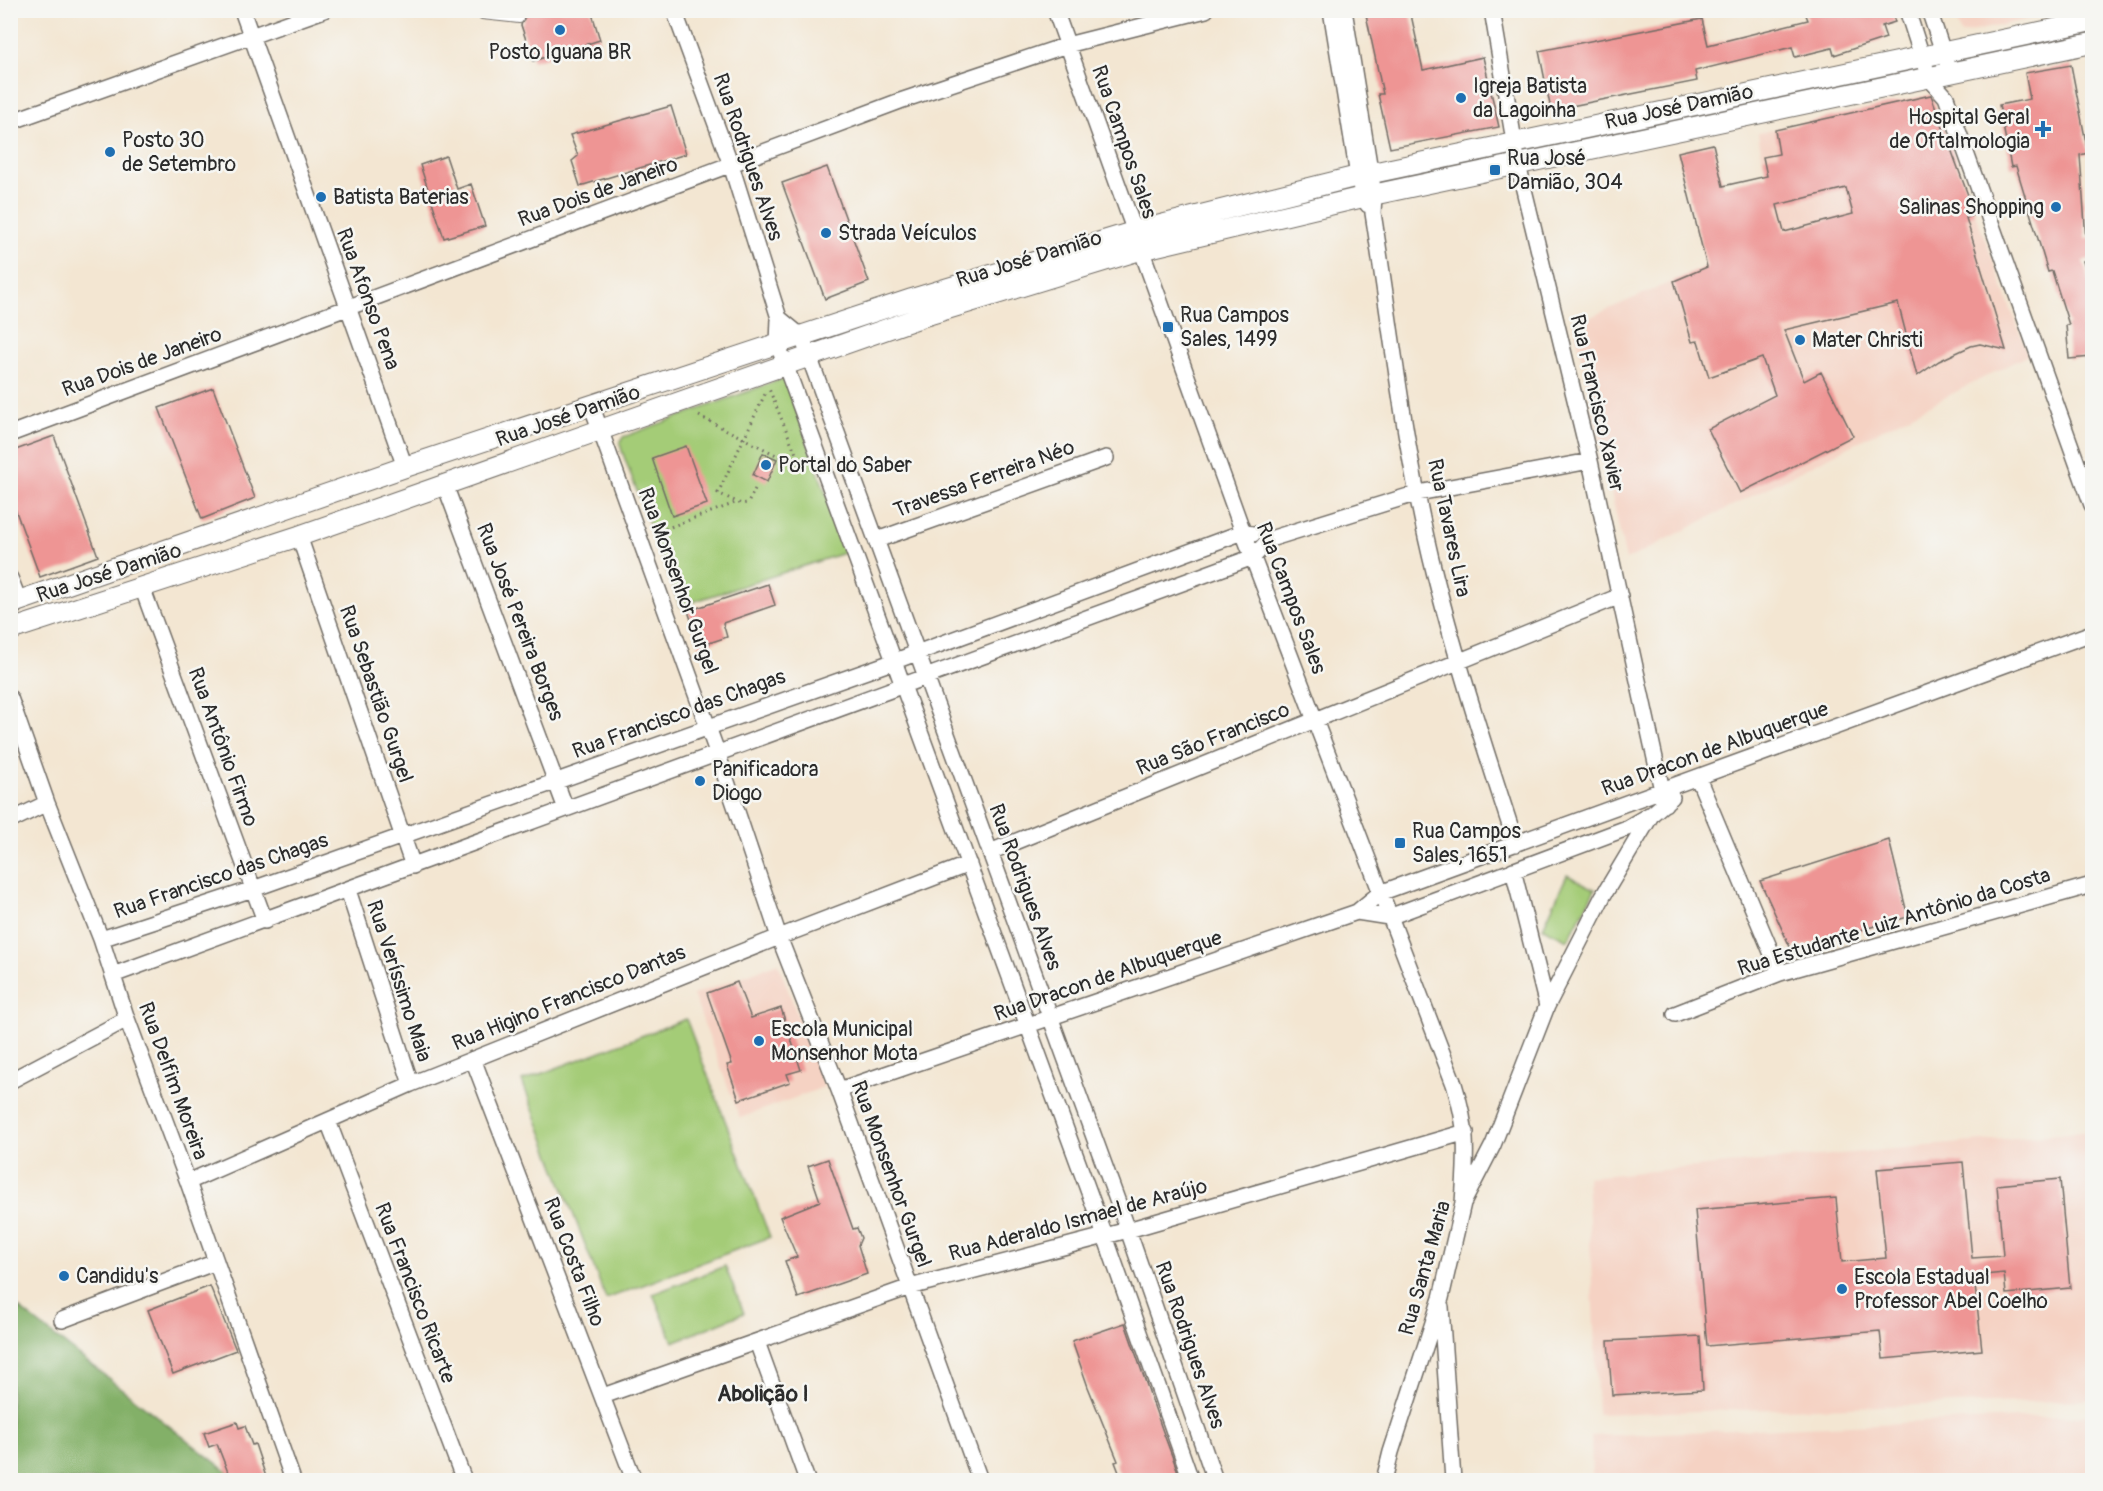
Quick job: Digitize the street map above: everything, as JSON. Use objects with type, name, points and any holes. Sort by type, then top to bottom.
[{"type":"street","name":"Rua Afonso Pena","points":[[242,10],[405,467]]},
{"type":"street","points":[[10,122],[324,10]]},
{"type":"street","name":"Rua Rodrigues Alves","points":[[674,10],[731,165],[779,318],[778,345],[896,661],[1191,1480]]},
{"type":"street","name":"Rua Campos Sales","points":[[1055,10],[1136,241],[1244,532],[1454,1084],[1464,1116],[1466,1132],[1463,1203]]},
{"type":"street","name":"Rua Dois de Janeiro","points":[[10,434],[900,101],[1067,45],[1206,10]]},
{"type":"street","points":[[1331,10],[1364,175]]},
{"type":"street","points":[[1344,10],[1364,175]]},
{"type":"street","name":"Rua Francisco Xavier","points":[[1492,10],[1513,144],[1590,461],[1664,798]]},
{"type":"street","points":[[1907,10],[1929,78],[1946,97],[2092,505]]},
{"type":"street","points":[[1929,10],[1944,52],[1948,73],[1946,97]]},
{"type":"street","name":"Rua José Damião","points":[[13,606],[405,467],[592,407],[912,299],[1136,241],[1364,175],[2092,21]]},
{"type":"street","name":"Rua José Damião","points":[[10,630],[299,536],[1136,241],[1370,202],[1518,165],[2092,43]]},
{"type":"street","name":"Rua Tavares Lira","points":[[1364,175],[1418,493],[1434,573],[1458,662],[1516,844]]},
{"type":"street","points":[[779,318],[802,337]]},
{"type":"street","name":"Rua Rodrigues Alves","points":[[802,337],[1128,1230],[1215,1480]]},
{"type":"street","name":"Rua Monsenhor Gurgel","points":[[592,407],[717,752],[779,937],[839,1090],[980,1480]]},
{"type":"street","name":"Travessa Ferreira Néo","points":[[877,540],[1106,458]]},
{"type":"street","points":[[113,975],[1253,556],[1270,538],[1418,493],[1590,461]]},
{"type":"street","name":"Rua José Pereira Borges","points":[[445,485],[566,808]]},
{"type":"street","points":[[225,530],[235,556]]},
{"type":"street","points":[[1244,532],[1270,538]]},
{"type":"street","name":"Rua Francisco das Chagas","points":[[101,939],[253,889],[557,779],[896,661],[1244,532]]},
{"type":"street","name":"Rua Sebastião Gurgel","points":[[299,536],[413,866]]},
{"type":"street","points":[[10,578],[13,606]]},
{"type":"street","name":"Rua Antônio Firmo","points":[[142,587],[265,921]]},
{"type":"street","name":"Rua São Francisco","points":[[990,852],[1620,596]]},
{"type":"street","name":"Rua Dracon de Albuquerque","points":[[1692,780],[2092,633]]},
{"type":"street","name":"Rua Delfim Moreira","points":[[10,698],[47,803],[101,939],[127,1019],[188,1182],[293,1480]]},
{"type":"street","points":[[1692,780],[1780,973]]},
{"type":"street","name":"Rua Santa Maria","points":[[1384,1480],[1390,1452],[1441,1298],[1463,1203],[1493,1145],[1547,1006],[1603,896],[1652,814],[1664,798],[1692,780]]},
{"type":"street","name":"Rua Dracon de Albuquerque","points":[[839,1090],[1357,912],[1380,893],[1516,844],[1664,798]]},
{"type":"street","points":[[10,820],[47,803]]},
{"type":"street","name":"Rua Dracon de Albuquerque","points":[[1357,912],[1389,917],[1627,828],[1652,814]]},
{"type":"street","name":"Rua Higino Francisco Dantas","points":[[188,1182],[411,1084],[969,864]]},
{"type":"street","points":[[1513,870],[1547,1006]]},
{"type":"street","name":"Rua Estudante Luiz Antônio da Costa","points":[[1676,1014],[1780,973],[2092,885]]},
{"type":"street","name":"Rua Veríssimo Maia","points":[[348,890],[411,1084]]},
{"type":"street","points":[[10,1081],[127,1019]]},
{"type":"street","name":"Rua Costa Filho","points":[[473,1059],[634,1480]]},
{"type":"street","name":"Rua Francisco Ricarte","points":[[328,1121],[464,1480]]},
{"type":"street","name":"Rua Aderaldo Ismael de Araújo","points":[[603,1396],[910,1287],[1128,1230],[1466,1132]]},
{"type":"street","points":[[62,1320],[216,1262]]},
{"type":"street","points":[[1441,1298],[1453,1480]]},
{"type":"street","points":[[757,1342],[807,1480]]},
{"type":"lane","points":[[478,10],[482,15],[519,19]]},
{"type":"path","points":[[696,414],[744,438],[802,468],[768,387],[744,438],[718,492],[738,502],[748,503],[755,489]]},
{"type":"path","points":[[641,538],[738,502]]},
{"type":"shaded area","points":[[1952,10],[2071,10],[1961,34],[1952,11]]},
{"type":"shaded area","name":"Mater Christi","points":[[1931,95],[2028,355],[1626,560],[1574,324],[1738,253],[1722,186],[1766,176],[1758,133]]},
{"type":"shaded area","name":"Escola Municipal Monsenhor Mota","points":[[778,963],[824,1087],[740,1118],[693,995]]},
{"type":"shaded area","name":"Escola Estadual Professor Abel Coelho","points":[[2092,1131],[2092,1400],[1598,1414],[1587,1177]]},
{"type":"shaded area","points":[[2092,1415],[2092,1480],[1592,1480],[1591,1436]]},
{"type":"green space","points":[[782,379],[786,382],[847,552],[680,606],[620,443],[623,437]]},
{"type":"green space","points":[[1567,875],[1595,889],[1568,940],[1543,928]]},
{"type":"green space","points":[[686,1019],[770,1237],[606,1299],[522,1081]]},
{"type":"green space","points":[[725,1266],[744,1313],[673,1342],[653,1294]]},
{"type":"green space","points":[[10,1301],[229,1473],[227,1480],[11,1480]]},
{"type":"building","name":"Posto Iguana BR","points":[[516,10],[591,10],[600,40],[533,61],[521,25],[525,17]]},
{"type":"building","points":[[1365,10],[1410,10],[1423,70],[1483,57],[1499,127],[1390,148],[1378,94],[1383,94]]},
{"type":"building","points":[[1804,10],[1891,10],[1895,22],[1882,26],[1886,38],[1834,55],[1832,48],[1795,57],[1792,47],[1695,71],[1697,81],[1551,110],[1539,51],[1702,19],[1708,45],[1808,20]]},
{"type":"building","points":[[2071,65],[2088,153],[2080,155],[2086,239],[2092,238],[2092,258],[2083,261],[2092,290],[2092,357],[2069,359],[2066,325],[2069,325],[2052,271],[2048,272],[2016,166],[2011,167],[1999,105],[2030,99],[2025,73]]},
{"type":"building","points":[[1931,95],[1975,214],[1966,218],[2006,350],[1980,344],[1971,346],[1939,361],[1917,376],[1898,303],[1784,330],[1804,381],[1821,372],[1853,436],[1740,493],[1708,429],[1775,395],[1762,358],[1709,377],[1698,341],[1692,342],[1674,281],[1707,267],[1678,152],[1713,144],[1723,186],[1767,176],[1763,157],[1779,154],[1775,130]],"holes":[[[1846,188],[1853,214],[1784,232],[1777,205]]]},
{"type":"building","points":[[671,106],[686,154],[580,186],[572,161],[578,156],[570,135]]},
{"type":"building","points":[[446,156],[457,189],[471,184],[485,226],[444,238],[420,165]]},
{"type":"building","name":"Strada Veículos","points":[[827,167],[869,282],[825,299],[782,183]]},
{"type":"building","points":[[213,388],[255,498],[202,519],[159,408]]},
{"type":"building","points":[[54,436],[98,556],[40,577],[10,495],[10,452]]},
{"type":"building","points":[[686,446],[707,504],[672,516],[652,458]]},
{"type":"building","name":"Portal do Saber","points":[[763,453],[777,459],[767,482],[753,475]]},
{"type":"building","points":[[768,584],[775,605],[723,623],[727,637],[700,646],[688,611]]},
{"type":"building","points":[[1889,840],[1908,917],[1791,949],[1760,881]]},
{"type":"building","points":[[737,982],[751,1018],[781,1008],[801,1070],[787,1074],[790,1082],[739,1100],[727,1065],[732,1064],[707,993]]},
{"type":"building","points":[[828,1159],[853,1229],[857,1228],[861,1238],[858,1245],[867,1274],[798,1298],[785,1261],[797,1257],[780,1217],[820,1201],[808,1166]]},
{"type":"building","points":[[1963,1162],[1972,1258],[2003,1256],[1997,1185],[2060,1179],[2070,1288],[2006,1294],[2004,1273],[1974,1276],[1982,1350],[1883,1359],[1880,1331],[1707,1346],[1695,1210],[1836,1198],[1842,1262],[1886,1258],[1877,1169]]},
{"type":"building","points":[[210,1286],[236,1350],[173,1374],[148,1310]]},
{"type":"building","points":[[1125,1323],[1181,1480],[1122,1480],[1115,1462],[1118,1461],[1088,1387],[1072,1341]]},
{"type":"building","points":[[1700,1336],[1703,1390],[1612,1395],[1608,1341]]},
{"type":"building","points":[[237,1422],[239,1428],[245,1426],[252,1445],[255,1444],[267,1480],[231,1480],[217,1444],[209,1447],[204,1433]]},
{"type":"place","name":"Posto Iguana BR","points":[[560,30]]},
{"type":"place","name":"Igreja Batista da Lagoinha","points":[[1461,98]]},
{"type":"place","name":"Hospital Geral de Oftalmologia","points":[[2043,129]]},
{"type":"place","name":"Posto 30 de Setembro","points":[[110,152]]},
{"type":"place","name":"Rua José Damião, 304","points":[[1495,170]]},
{"type":"place","name":"Batista Baterias","points":[[321,197]]},
{"type":"place","name":"Salinas Shopping","points":[[2056,207]]},
{"type":"place","name":"Strada Veículos","points":[[826,233]]},
{"type":"place","name":"Rua Campos Sales, 1499","points":[[1168,327]]},
{"type":"place","name":"Mater Christi","points":[[1800,340]]},
{"type":"place","name":"Portal do Saber","points":[[766,465]]},
{"type":"place","name":"Panificadora Diogo","points":[[700,781]]},
{"type":"place","name":"Rua Campos Sales, 1651","points":[[1400,843]]},
{"type":"place","name":"Escola Municipal Monsenhor Mota","points":[[759,1041]]},
{"type":"place","name":"Candidu's","points":[[64,1276]]},
{"type":"place","name":"Escola Estadual Professor Abel Coelho","points":[[1842,1289]]},
{"type":"district","name":"Abolição I","points":[[763,1394]]}]
